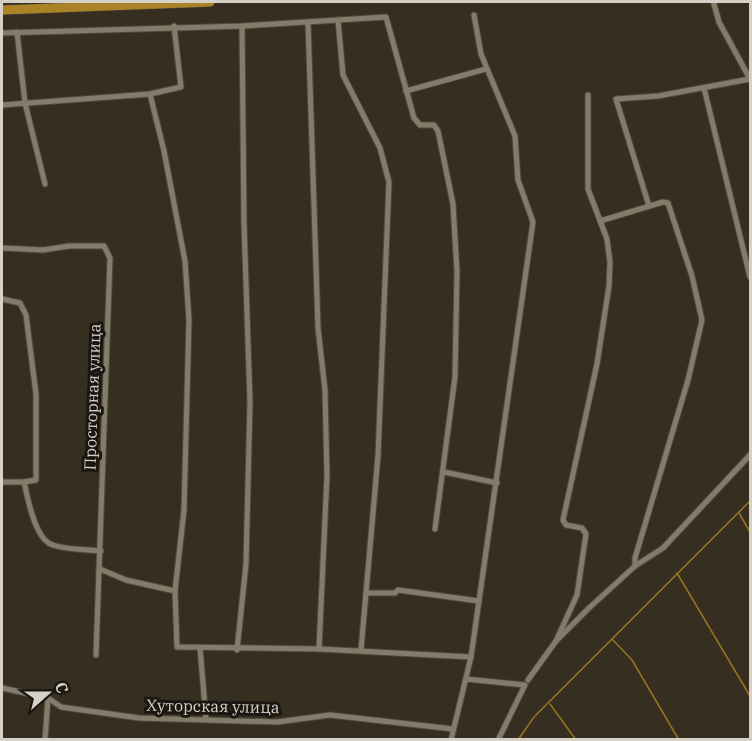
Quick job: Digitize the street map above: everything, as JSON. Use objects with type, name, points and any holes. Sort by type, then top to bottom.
[{"type":"highway","points":[[2,10],[210,2]]},
{"type":"street","points":[[648,206],[616,99],[658,96],[750,79],[720,22],[714,4]]},
{"type":"street","points":[[451,740],[471,657],[533,222],[518,180],[515,136],[486,69],[474,15]]},
{"type":"street","points":[[2,33],[174,26],[242,26],[386,17],[416,122],[434,125],[438,131],[453,204],[457,272],[455,377],[435,529]]},
{"type":"street","points":[[338,20],[343,75],[380,148],[389,182],[378,456],[361,650]]},
{"type":"street","points":[[308,22],[318,328],[325,390],[327,476],[319,649]]},
{"type":"street","points":[[2,105],[150,94],[181,87],[174,26]]},
{"type":"street","points":[[237,650],[246,564],[250,402],[244,223],[242,26]]},
{"type":"street","points":[[17,32],[25,103],[45,184]]},
{"type":"street","points":[[406,91],[486,69]]},
{"type":"street","points":[[704,88],[750,278]]},
{"type":"street","points":[[150,94],[164,151],[185,261],[189,320],[184,510],[176,591],[177,647],[237,650],[361,650],[471,657]]},
{"type":"street","points":[[528,680],[556,641],[577,596],[586,534],[582,528],[566,525],[562,520],[597,364],[609,286],[609,251],[588,189],[588,95]]},
{"type":"street","points":[[600,221],[648,206],[668,203],[692,276],[702,320],[688,380],[661,465],[635,558],[635,566]]},
{"type":"street","name":"Просторная улица","points":[[2,248],[43,250],[69,246],[104,246],[110,258],[96,655]]},
{"type":"street","points":[[2,299],[20,303],[26,315],[36,394],[36,480],[2,482]]},
{"type":"street","points":[[556,641],[635,566],[663,548],[750,455]]},
{"type":"street","points":[[444,472],[497,483]]},
{"type":"street","points":[[24,482],[42,539],[52,545],[101,551]]},
{"type":"street","points":[[100,569],[126,580],[176,591]]},
{"type":"street","points":[[366,593],[395,593],[398,590],[479,601]]},
{"type":"street","points":[[200,648],[206,719]]},
{"type":"street","points":[[466,679],[525,685],[498,740]]},
{"type":"street","name":"Хуторская улица","points":[[2,688],[48,698],[61,707],[128,717],[277,722],[330,715],[453,729]]},
{"type":"street","points":[[45,740],[48,698]]},
{"type":"waterway","points":[[518,740],[534,717],[750,501]]},
{"type":"waterway","points":[[739,513],[750,532]]},
{"type":"waterway","points":[[677,573],[750,696]]},
{"type":"waterway","points":[[612,639],[632,660],[679,740]]},
{"type":"waterway","points":[[550,704],[576,740]]}]
